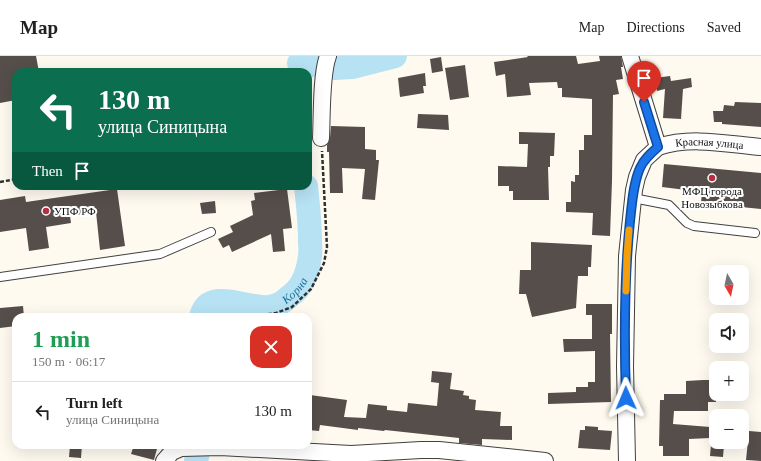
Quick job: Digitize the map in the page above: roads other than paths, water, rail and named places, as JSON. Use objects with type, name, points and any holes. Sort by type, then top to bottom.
[{"type":"street","points":[[627,461],[625,366],[627,256],[633,198],[640,168],[644,160],[658,147],[630,56]]},
{"type":"street","points":[[321,138],[326,64]]},
{"type":"street","name":"Красная улица","points":[[658,147],[669,143],[687,141],[761,147]]},
{"type":"street","points":[[164,461],[177,449]]},
{"type":"street","points":[[248,449],[351,454],[439,450],[545,461]]},
{"type":"lane","points":[[633,198],[669,205],[687,223],[694,226],[755,233]]},
{"type":"lane","points":[[0,277],[160,254],[211,232]]},
{"type":"waterway","points":[[299,63],[335,68],[352,67],[395,56]]},
{"type":"waterway","name":"Корна","points":[[203,313],[205,308],[212,303],[220,301],[260,307],[278,305],[295,292],[302,284],[310,254],[306,190]]},
{"type":"waterway","name":"Корна","points":[[196,461],[199,449]]},
{"type":"place","name":"МФЦ города Новозыбкова","points":[[712,178]]},
{"type":"place","name":"УПФ РФ","points":[[46,211]]}]
